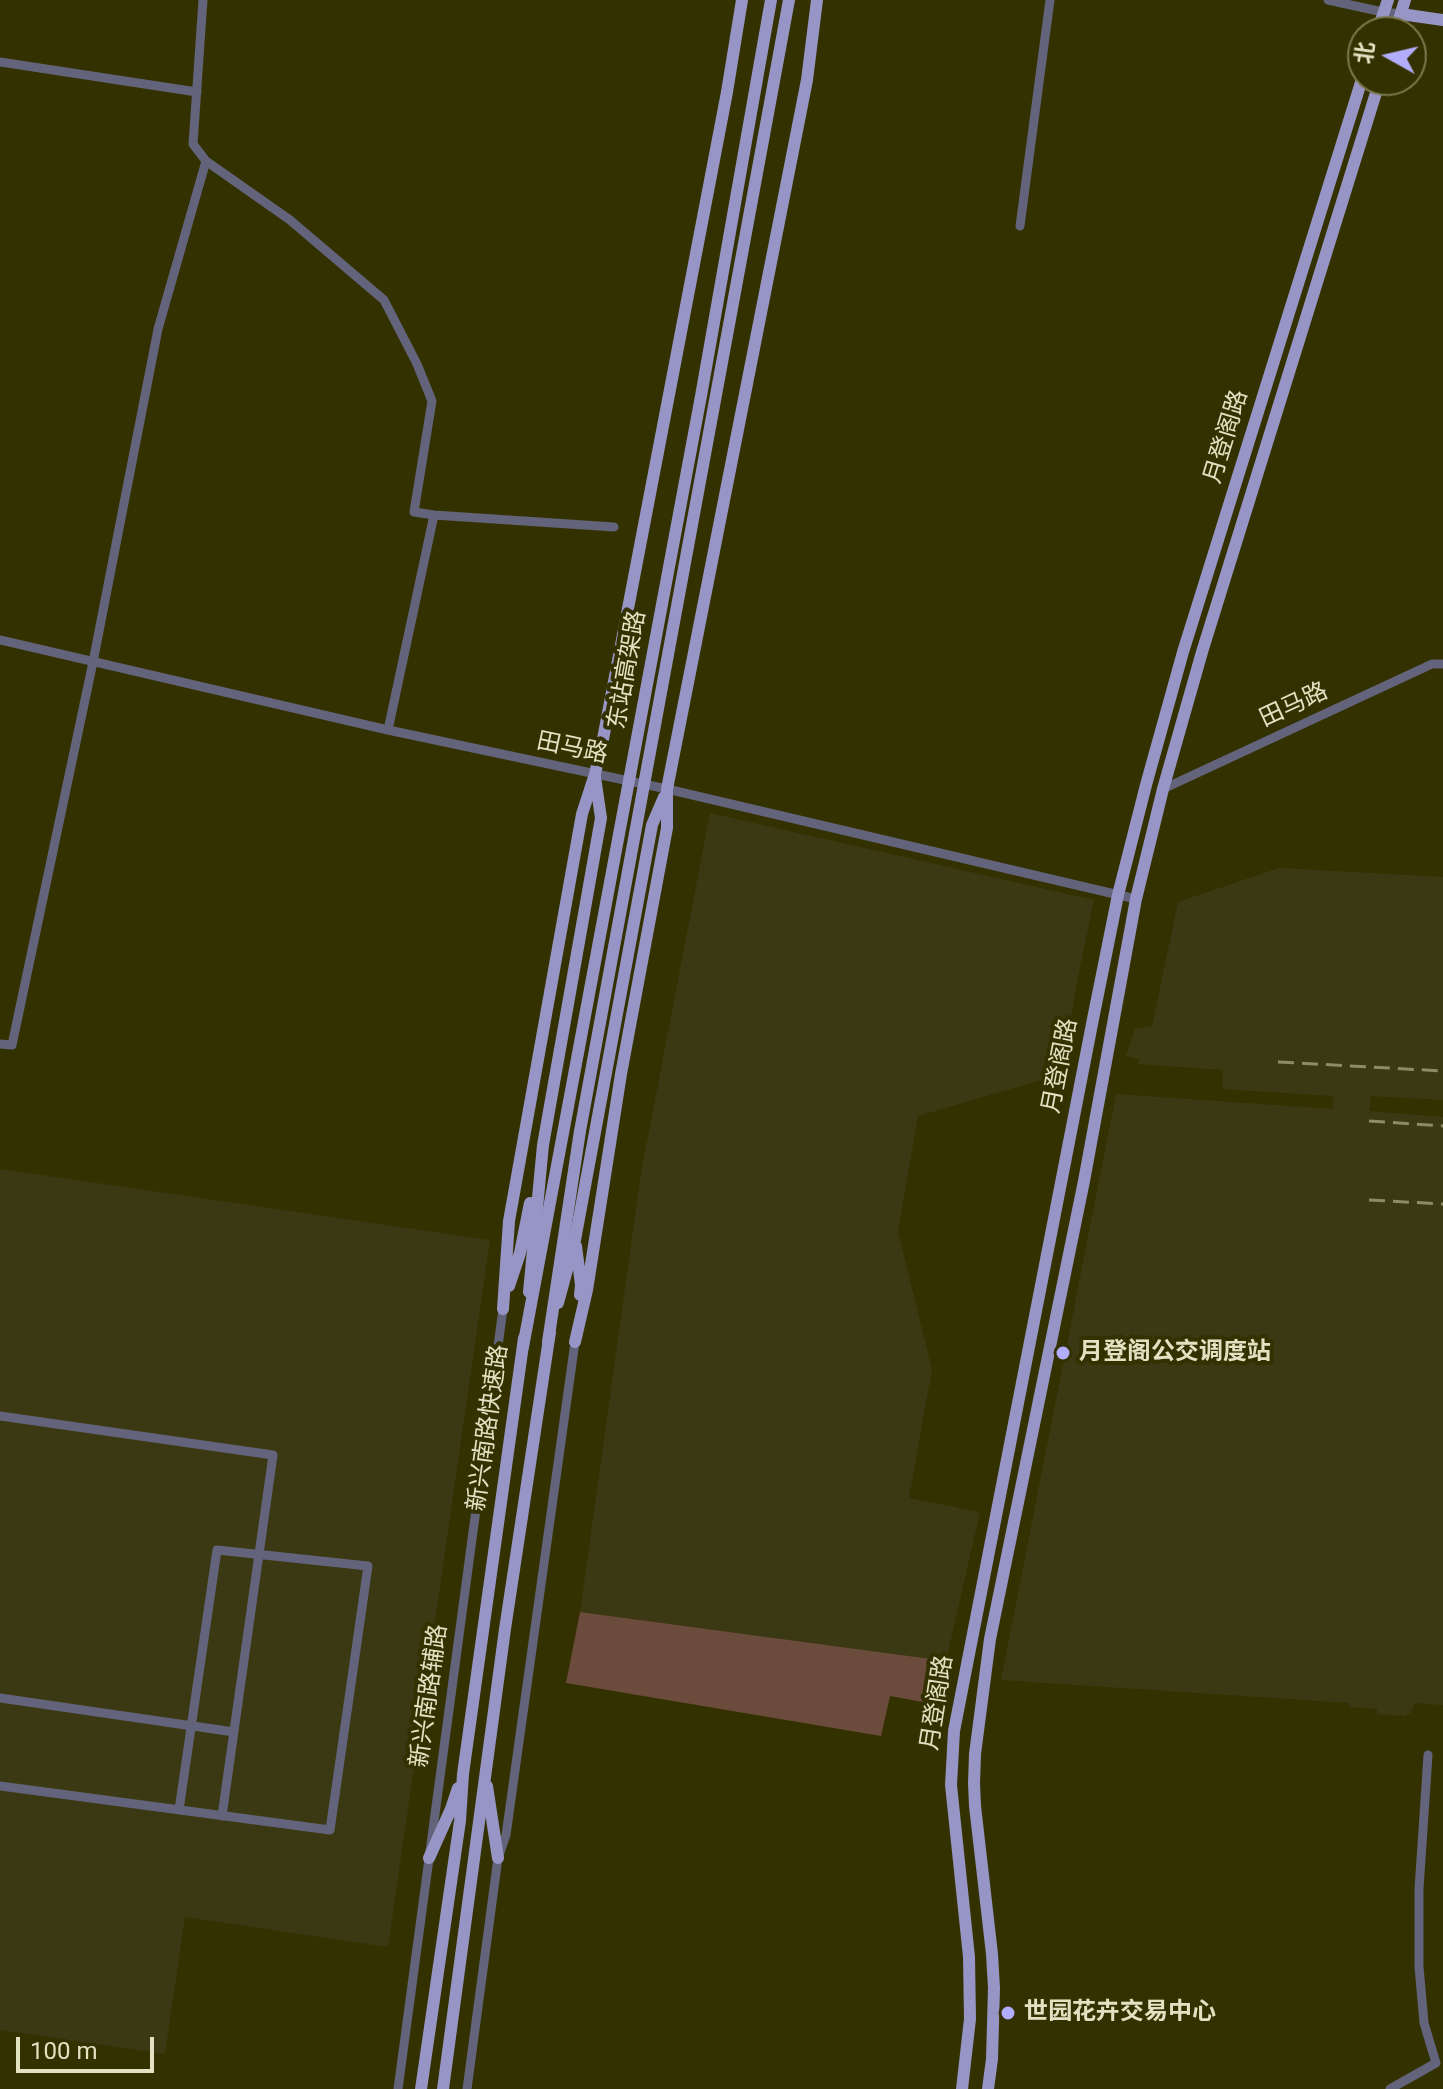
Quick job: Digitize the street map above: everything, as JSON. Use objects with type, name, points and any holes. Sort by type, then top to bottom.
[{"type":"main road","points":[[503,1309],[509,1221],[582,814],[603,739],[742,0]]},
{"type":"main road","name":"东站高架路","points":[[523,1347],[693,442],[771,0]]},
{"type":"main road","name":"东站高架路","points":[[548,1342],[582,1116],[789,0]]},
{"type":"main road","points":[[575,1342],[587,1290],[621,1074],[667,828],[667,789],[807,80],[817,0]]},
{"type":"main road","points":[[1405,0],[1401,14],[1443,20]]},
{"type":"main road","name":"月登阁路","points":[[962,2089],[970,2019],[969,1957],[951,1785],[954,1731],[992,1526],[1118,895],[1146,785],[1183,652],[1357,96]]},
{"type":"main road","name":"月登阁路","points":[[988,2089],[994,1988],[974,1783],[990,1639],[1084,1181],[1136,899],[1163,789],[1206,637],[1375,96]]},
{"type":"main road","name":"新兴南路快速路","points":[[421,2089],[523,1347],[543,1145],[601,818],[595,774]]},
{"type":"main road","name":"新兴南路快速路","points":[[443,2089],[548,1342],[575,1240],[652,825],[667,789]]},
{"type":"main road","points":[[503,1309],[520,1253],[543,1145]]},
{"type":"main road","points":[[575,1240],[581,1285],[575,1342]]},
{"type":"main road","points":[[485,1773],[498,1858]]},
{"type":"main road","points":[[429,1858],[463,1774]]},
{"type":"street","points":[[203,0],[193,144],[206,161],[290,220],[384,300],[432,401],[414,512],[614,527]]},
{"type":"street","points":[[1020,226],[1050,0]]},
{"type":"street","points":[[1328,0],[1387,4],[1401,14]]},
{"type":"street","points":[[0,62],[197,92]]},
{"type":"street","points":[[0,1044],[12,1045],[93,662],[158,329],[206,161]]},
{"type":"street","points":[[388,730],[434,515]]},
{"type":"street","name":"田马路","points":[[0,640],[388,730],[667,789],[1136,899]]},
{"type":"street","name":"田马路","points":[[1163,789],[1432,664],[1443,664]]},
{"type":"street","name":"新兴南路辅路","points":[[398,2089],[503,1309]]},
{"type":"street","points":[[467,2089],[575,1342]]},
{"type":"street","points":[[0,1416],[273,1455],[222,1816]]},
{"type":"street","points":[[0,1786],[222,1816],[330,1830],[368,1566],[217,1550],[179,1810]]},
{"type":"street","points":[[0,1698],[234,1732]]},
{"type":"street","points":[[1390,2089],[1436,2063],[1424,2023],[1419,1967],[1419,1889],[1428,1755]]},
{"type":"shaded area","points":[[710,813],[1094,900],[1062,1074],[918,1116],[898,1232],[932,1369],[909,1498],[980,1512],[946,1661],[580,1612],[641,1173]]},
{"type":"shaded area","points":[[1279,868],[1443,877],[1443,1100],[1371,1096],[1369,1111],[1443,1117],[1443,1705],[1414,1703],[1411,1713],[1406,1716],[1377,1714],[1377,1709],[1349,1707],[1349,1703],[1001,1680],[1116,1094],[1333,1109],[1333,1096],[1222,1089],[1223,1070],[1138,1064],[1139,1059],[1126,1056],[1135,1029],[1152,1026],[1178,902]]},
{"type":"shaded area","points":[[0,1169],[490,1240],[388,1947],[185,1917],[165,2054],[0,2030]]},
{"type":"shaded area","points":[[580,1612],[946,1661],[939,1705],[890,1696],[881,1736],[566,1683]]},
{"type":"railway","points":[[1278,1062],[1443,1071]]},
{"type":"railway","points":[[1369,1121],[1443,1126]]},
{"type":"railway","points":[[1369,1200],[1443,1204]]},
{"type":"place","name":"月登阁公交调度站","points":[[1063,1353]]},
{"type":"place","name":"世园花卉交易中心","points":[[1008,2013]]}]
